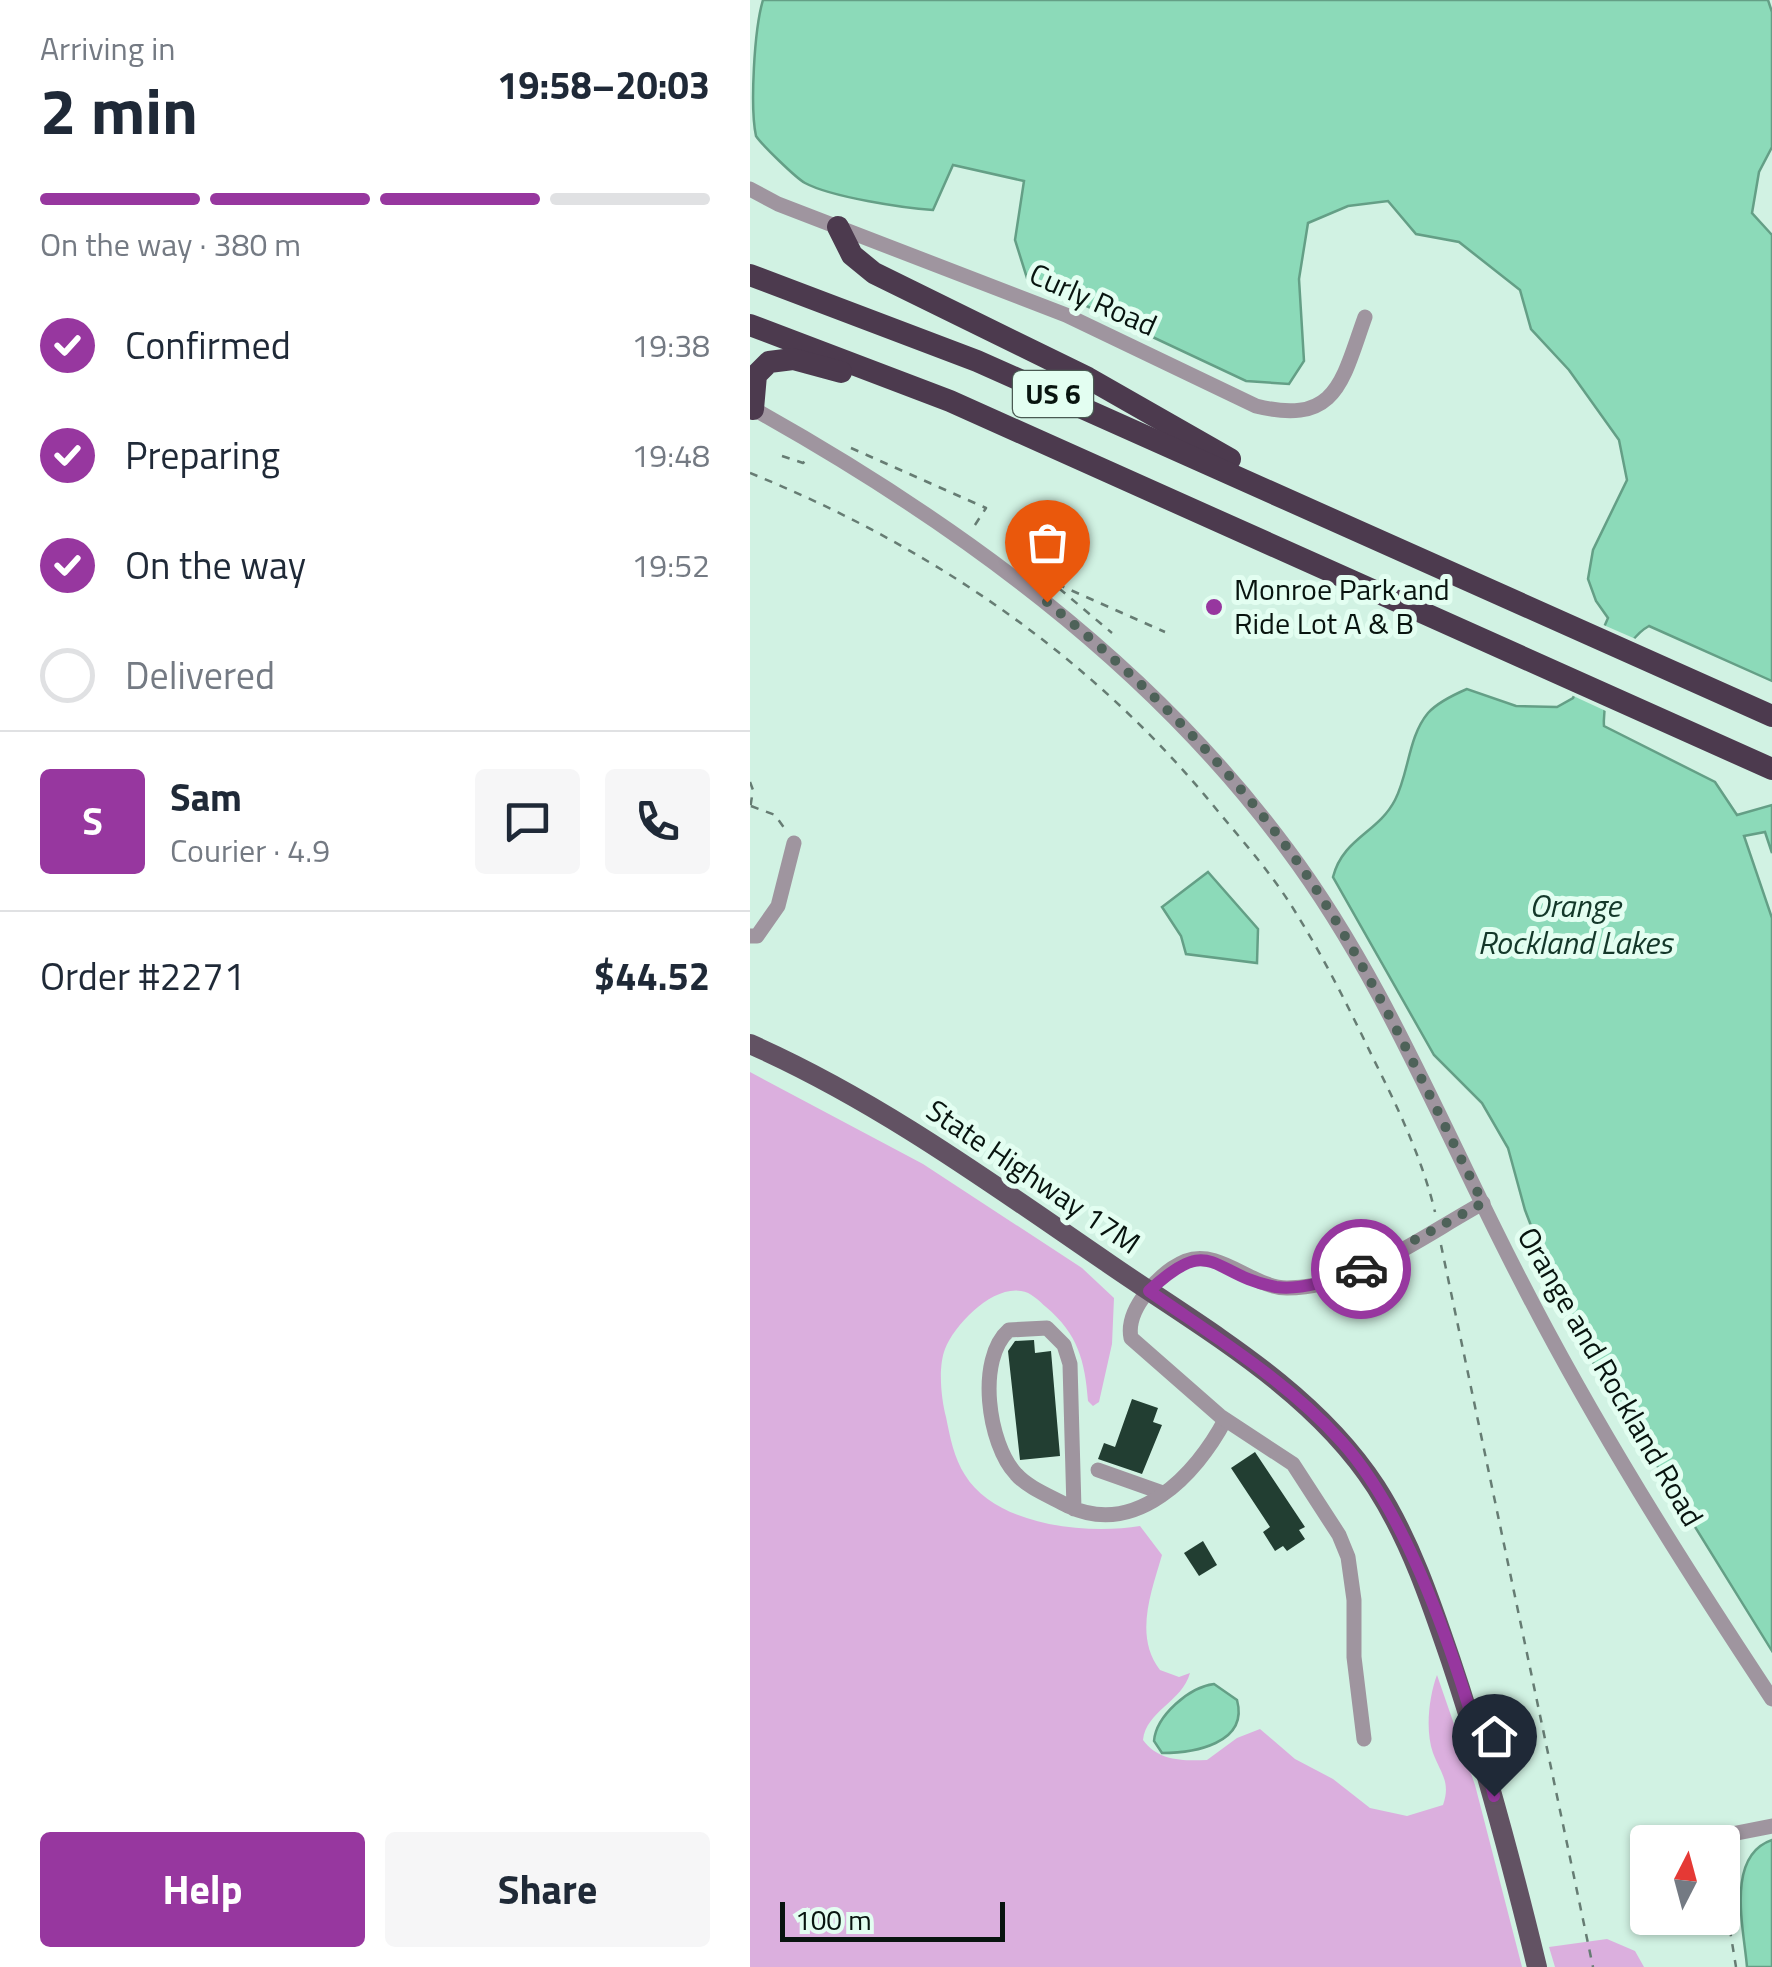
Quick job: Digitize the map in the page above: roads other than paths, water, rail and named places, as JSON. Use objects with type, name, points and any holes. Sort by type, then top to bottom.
[{"type":"highway","points":[[838,228],[852,255],[874,273],[1112,390],[1222,455],[1275,480],[1350,527]]},
{"type":"highway","name":"US 6","points":[[750,275],[977,361],[1772,716]]},
{"type":"highway","name":"US 6","points":[[750,325],[901,380],[1772,769]]},
{"type":"highway","points":[[752,408],[754,382],[760,370],[769,362],[792,359],[838,371],[963,421],[1069,454]]},
{"type":"main road","name":"State Highway 17M","points":[[750,1044],[866,1103],[1149,1291],[1282,1384],[1342,1442],[1376,1488],[1409,1549],[1484,1759],[1537,1967]]},
{"type":"street","name":"Curly Road","points":[[750,189],[838,228],[1066,315],[1256,406],[1284,413],[1307,412],[1324,403],[1340,386],[1366,318]]},
{"type":"street","name":"Orange and Rockland Road","points":[[752,408],[923,515],[1047,602],[1130,675],[1208,754],[1290,852],[1342,931],[1398,1034],[1519,1278],[1615,1452],[1772,1699]]},
{"type":"street","points":[[750,936],[757,936],[778,906],[794,843]]},
{"type":"street","points":[[1364,1739],[1354,1657],[1354,1600],[1345,1548],[1294,1464],[1226,1420],[1170,1376],[1131,1338],[1132,1318],[1149,1291],[1184,1262],[1199,1258],[1289,1288],[1324,1281],[1377,1262],[1483,1203]]},
{"type":"street","points":[[1074,1509],[1071,1382],[1064,1345],[1048,1328],[1009,1330],[1000,1338],[987,1396],[1002,1451],[1022,1480],[1074,1509],[1096,1516],[1139,1510],[1197,1467],[1226,1420]]},
{"type":"street","points":[[1098,1470],[1162,1493]]},
{"type":"street","points":[[1740,1832],[1772,1826]]},
{"type":"water","name":"Orange Rockland Lakes","points":[[763,0],[1768,0],[1772,12],[1772,147],[1759,172],[1752,213],[1772,235],[1772,681],[1649,626],[1631,643],[1616,670],[1604,726],[1715,782],[1737,815],[1772,805],[1772,853],[1765,832],[1744,836],[1772,918],[1772,1651],[1568,1322],[1525,1210],[1508,1148],[1482,1103],[1434,1055],[1333,877],[1345,853],[1395,800],[1416,733],[1436,705],[1467,689],[1516,706],[1557,707],[1573,698],[1608,618],[1588,579],[1593,550],[1627,480],[1619,440],[1569,370],[1531,329],[1520,290],[1459,242],[1416,234],[1388,201],[1348,206],[1308,223],[1299,279],[1304,361],[1289,384],[1246,381],[1027,278],[1015,240],[1024,181],[953,165],[933,210],[849,197],[805,183],[756,136],[754,69]]},
{"type":"water","points":[[1208,872],[1258,929],[1257,963],[1186,954],[1181,936],[1162,907]]},
{"type":"water","points":[[1214,1684],[1237,1700],[1235,1727],[1227,1736],[1203,1748],[1162,1753],[1154,1741],[1167,1713],[1194,1691]]},
{"type":"water","points":[[1772,1840],[1772,1967],[1747,1967],[1741,1914],[1743,1877],[1757,1848]]},
{"type":"place","name":"Monroe Park and Ride Lot A & B","points":[[1214,607]]}]
